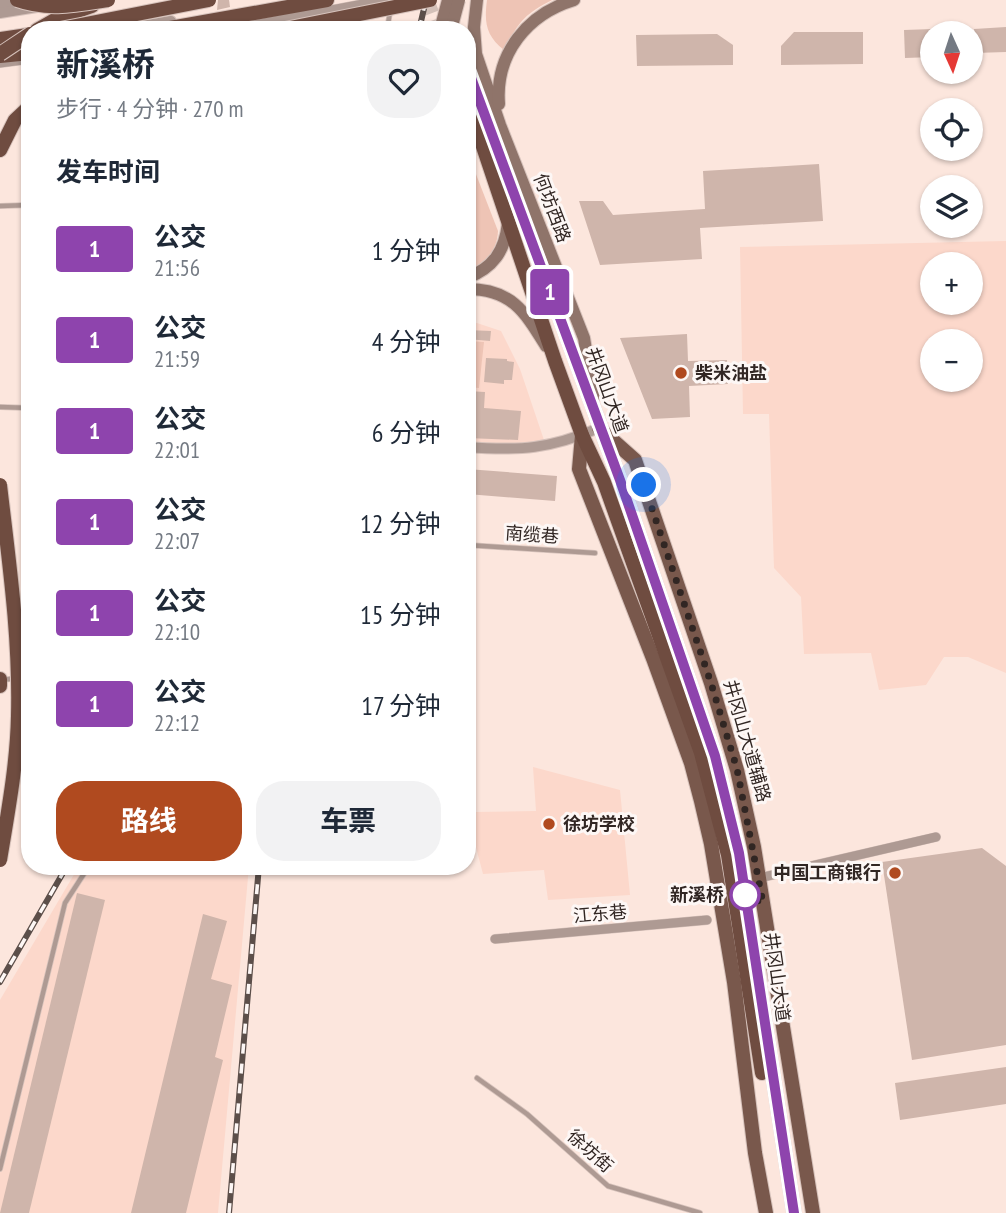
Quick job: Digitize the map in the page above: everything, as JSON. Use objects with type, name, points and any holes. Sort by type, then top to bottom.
[{"type":"highway","points":[[17,0],[36,7],[62,8],[109,0]]},
{"type":"highway","points":[[53,21],[109,0]]},
{"type":"highway","points":[[101,21],[209,0]]},
{"type":"highway","points":[[209,21],[327,0]]},
{"type":"highway","points":[[325,21],[430,0]]},
{"type":"highway","points":[[0,39],[21,36]]},
{"type":"highway","points":[[0,53],[21,40]]},
{"type":"highway","points":[[0,53],[21,53]]},
{"type":"highway","name":"井冈山大道","points":[[476,91],[620,480],[715,756],[739,853],[794,1213]]},
{"type":"highway","points":[[0,150],[21,115]]},
{"type":"highway","name":"井冈山大道","points":[[476,125],[555,361],[582,435],[604,482],[705,765],[728,855],[784,1213]]},
{"type":"highway","points":[[0,485],[18,630],[19,718],[13,780],[0,860]]},
{"type":"highway","points":[[0,680],[0,686]]},
{"type":"main road","points":[[442,21],[448,0]]},
{"type":"main road","points":[[454,21],[459,0]]},
{"type":"main road","name":"何坊西路","points":[[475,21],[477,0]]},
{"type":"main road","points":[[500,125],[498,88],[503,64],[513,43],[528,24],[551,8],[574,0]]},
{"type":"main road","name":"何坊西路","points":[[476,54],[500,125],[584,338],[599,428]]},
{"type":"main road","points":[[476,275],[484,272],[498,255],[506,238],[508,219]]},
{"type":"main road","points":[[476,290],[494,292],[514,302],[525,313],[555,361]]},
{"type":"main road","name":"井冈山大道辅路","points":[[599,428],[635,460],[711,683],[737,769],[759,878],[813,1213]]},
{"type":"main road","points":[[582,435],[579,469],[658,673],[691,763],[701,801],[711,844],[734,982],[755,1153],[766,1213]]},
{"type":"street","points":[[0,4],[27,0]]},
{"type":"street","points":[[0,13],[74,0]]},
{"type":"street","points":[[177,21],[300,0]]},
{"type":"street","points":[[273,21],[384,0]]},
{"type":"street","points":[[0,53],[21,47]]},
{"type":"street","points":[[0,63],[21,61]]},
{"type":"street","points":[[476,448],[509,450],[545,447],[599,428]]},
{"type":"street","points":[[759,878],[936,837]]},
{"type":"street","name":"江东巷","points":[[495,939],[706,920]]},
{"type":"lane","points":[[388,21],[392,0]]},
{"type":"lane","points":[[136,21],[137,13]]},
{"type":"lane","points":[[0,206],[21,205]]},
{"type":"lane","points":[[0,407],[21,408]]},
{"type":"lane","name":"南缆巷","points":[[476,546],[595,553]]},
{"type":"lane","points":[[0,680],[21,677]]},
{"type":"lane","points":[[0,1169],[65,903],[83,875]]},
{"type":"lane","name":"徐坊街","points":[[477,1078],[527,1114],[608,1186],[700,1213]]},
{"type":"shaded area","points":[[487,0],[552,0],[523,20],[504,50],[490,34],[486,16]]},
{"type":"shaded area","points":[[476,174],[498,231],[492,251],[476,266]]},
{"type":"shaded area","points":[[1006,241],[1006,673],[968,657],[944,657],[926,685],[879,690],[871,653],[804,654],[801,597],[774,568],[769,414],[743,414],[740,247]]},
{"type":"shaded area","points":[[476,323],[501,331],[520,369],[545,443],[476,443]]},
{"type":"shaded area","points":[[476,342],[484,342],[479,388],[476,388]]},
{"type":"shaded area","name":"徐坊学校","points":[[533,767],[620,790],[630,895],[548,900],[544,870],[483,874],[476,847],[476,812],[536,811]]},
{"type":"shaded area","points":[[74,875],[248,875],[218,1213],[0,1213],[0,1000]]},
{"type":"building","points":[[218,0],[229,0],[230,7],[217,10]]},
{"type":"building","points":[[1006,27],[1006,52],[984,53],[984,28]]},
{"type":"building","points":[[920,29],[920,57],[905,58],[904,30]]},
{"type":"building","points":[[794,32],[863,32],[863,64],[781,65],[781,46]]},
{"type":"building","points":[[717,34],[733,45],[733,65],[637,66],[636,35]]},
{"type":"building","points":[[819,164],[823,221],[700,228],[702,259],[600,265],[579,201],[603,201],[613,215],[705,209],[703,171]]},
{"type":"building","points":[[476,330],[491,331],[490,341],[476,340]]},
{"type":"building","name":"柴米油盐","points":[[687,334],[688,361],[727,360],[728,384],[689,386],[690,417],[652,419],[620,338]]},
{"type":"building","points":[[486,358],[514,362],[512,380],[504,380],[504,384],[484,382]]},
{"type":"building","points":[[476,392],[485,392],[484,408],[521,411],[518,440],[476,438]]},
{"type":"building","points":[[476,470],[557,476],[555,501],[476,495]]},
{"type":"building","points":[[982,848],[1006,866],[1006,1045],[912,1060],[882,862]]},
{"type":"building","points":[[77,893],[105,900],[29,1213],[0,1213]]},
{"type":"building","points":[[203,914],[227,921],[211,979],[232,985],[215,1057],[223,1060],[186,1213],[131,1213]]},
{"type":"building","points":[[1006,1067],[1006,1104],[900,1120],[895,1083]]},
{"type":"tunnel","points":[[427,0],[435,21]]},
{"type":"railway","points":[[421,21],[426,0]]},
{"type":"railway","points":[[0,982],[62,875]]},
{"type":"railway","points":[[229,1213],[258,875]]},
{"type":"bus line","name":"1","points":[[476,91],[620,480],[715,756],[739,853],[794,1213]]},
{"type":"place","name":"柴米油盐","points":[[681,373]]},
{"type":"place","name":"徐坊学校","points":[[549,824]]},
{"type":"place","name":"中国工商银行","points":[[895,873]]},
{"type":"place","name":"新溪桥","points":[[745,895]]},
{"type":"route","points":[[644,485],[737,769],[763,903],[745,895]]}]
